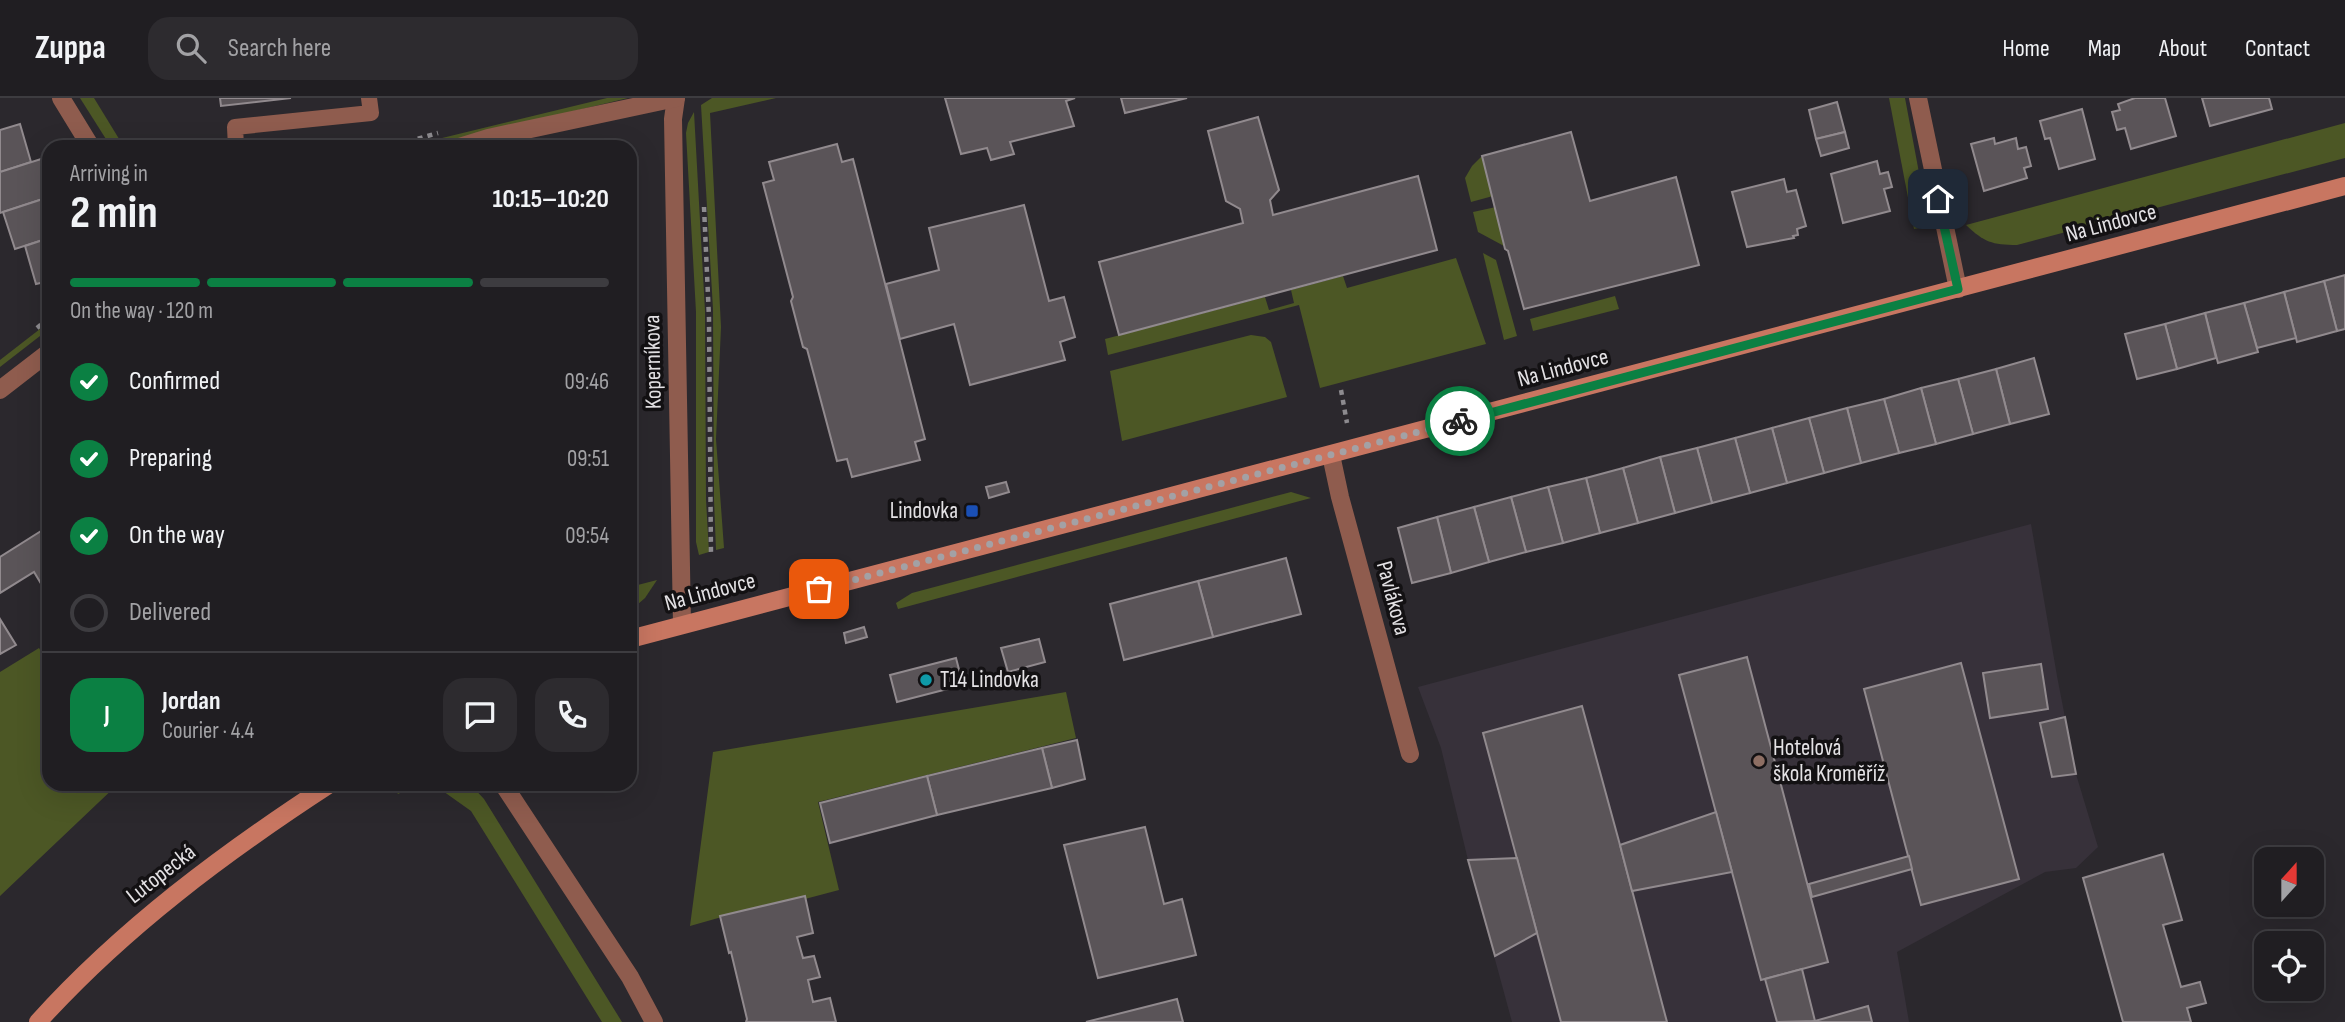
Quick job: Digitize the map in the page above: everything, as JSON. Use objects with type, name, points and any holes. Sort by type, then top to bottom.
[{"type":"main road","name":"Na Lindovce","points":[[637,637],[2345,186]]},
{"type":"main road","name":"Lutopecká","points":[[38,1022],[87,970],[157,907],[232,850],[320,791]]},
{"type":"street","points":[[61,98],[87,140]]},
{"type":"street","points":[[482,140],[676,98]]},
{"type":"street","name":"Koperníkova","points":[[676,98],[673,119],[682,624]]},
{"type":"street","points":[[1918,98],[1958,289]]},
{"type":"street","points":[[0,390],[42,357]]},
{"type":"street","name":"Pavlákova","points":[[1331,455],[1410,754]]},
{"type":"street","points":[[508,791],[630,977],[654,1022]]},
{"type":"lane","points":[[236,140],[235,127],[371,113],[369,98]]},
{"type":"path","points":[[704,206],[709,318],[711,556]]},
{"type":"path","points":[[1340,390],[1348,423]]},
{"type":"shaded area","name":"Hotelová škola Kroměříž","points":[[2031,524],[2076,774],[2098,847],[2076,868],[2045,872],[1897,952],[1909,1022],[1512,1022],[1441,748],[1418,687]]},
{"type":"green space","points":[[80,98],[94,98],[120,140],[107,140]]},
{"type":"green space","points":[[607,98],[628,98],[455,140],[434,140]]},
{"type":"green space","points":[[712,98],[776,98],[710,113],[721,327],[716,439],[724,548],[716,550],[713,309],[701,105]]},
{"type":"green space","points":[[1889,98],[1905,98],[1929,226],[1914,229]]},
{"type":"green space","points":[[694,112],[705,311],[706,500],[709,552],[699,555],[696,542],[696,312],[686,133]]},
{"type":"green space","points":[[2345,123],[2345,158],[2017,245],[1989,241],[1966,225]]},
{"type":"green space","points":[[1482,156],[1493,196],[1471,202],[1465,178]]},
{"type":"green space","points":[[1496,207],[1504,246],[1478,232],[1473,212]]},
{"type":"green space","points":[[1483,253],[1496,260],[1517,336],[1504,340]]},
{"type":"green space","points":[[1456,258],[1486,344],[1320,388],[1299,305],[1108,355],[1105,339],[1265,297],[1269,310],[1294,303],[1291,290],[1343,276],[1347,288]]},
{"type":"green space","points":[[1615,296],[1619,309],[1533,331],[1530,319]]},
{"type":"green space","points":[[42,327],[42,334],[0,367],[0,360]]},
{"type":"green space","points":[[1251,335],[1265,337],[1271,342],[1287,397],[1122,441],[1110,371]]},
{"type":"green space","points":[[1291,492],[1311,498],[898,609],[896,603],[912,593]]},
{"type":"green space","points":[[657,580],[637,605],[637,585]]},
{"type":"green space","points":[[39,648],[42,653],[42,791],[111,791],[0,896],[0,672]]},
{"type":"green space","points":[[1066,692],[1076,738],[818,802],[839,890],[757,907],[690,926],[713,752]]},
{"type":"green space","points":[[443,791],[477,791],[484,799],[622,1022],[602,1022],[471,811]]},
{"type":"building","points":[[220,98],[291,98],[221,106]]},
{"type":"building","points":[[945,98],[1075,98],[1066,101],[1074,126],[1010,142],[1014,154],[991,160],[987,148],[961,154]]},
{"type":"building","points":[[1121,98],[1187,98],[1125,113]]},
{"type":"building","points":[[2135,98],[2165,98],[2176,136],[2131,149],[2125,128],[2117,130],[2112,112],[2120,110],[2118,104]]},
{"type":"building","points":[[2202,98],[2269,98],[2272,109],[2210,126]]},
{"type":"building","points":[[1837,102],[1845,132],[1816,139],[1809,110]]},
{"type":"building","points":[[2082,109],[2095,159],[2059,169],[2050,138],[2045,139],[2040,121]]},
{"type":"building","points":[[1258,117],[1279,190],[1270,200],[1273,215],[1418,176],[1437,250],[1119,335],[1099,262],[1243,223],[1240,209],[1226,201],[1208,131]]},
{"type":"building","points":[[20,124],[31,162],[0,172],[0,130]]},
{"type":"building","points":[[1571,132],[1590,201],[1676,177],[1699,265],[1524,309],[1508,251],[1505,249],[1482,156]]},
{"type":"building","points":[[1845,132],[1849,148],[1821,156],[1816,139]]},
{"type":"building","points":[[1994,138],[1995,144],[2016,138],[2018,149],[2026,147],[2031,166],[2024,168],[2027,178],[1984,191],[1971,144]]},
{"type":"building","points":[[837,144],[842,162],[853,159],[925,439],[915,442],[920,460],[852,477],[847,459],[837,461],[807,349],[803,347],[791,301],[793,297],[763,183],[774,180],[769,162]]},
{"type":"building","points":[[41,159],[42,199],[0,213],[0,172]]},
{"type":"building","points":[[1877,161],[1880,174],[1888,172],[1892,187],[1884,189],[1890,211],[1843,223],[1831,174]]},
{"type":"building","points":[[1784,179],[1787,192],[1796,190],[1806,226],[1797,229],[1798,235],[1793,236],[1794,238],[1747,247],[1732,192]]},
{"type":"building","points":[[42,199],[42,240],[15,249],[3,212]]},
{"type":"building","points":[[1024,205],[1049,301],[1064,297],[1075,337],[1060,342],[1065,360],[970,385],[954,324],[900,339],[886,284],[939,270],[929,228]]},
{"type":"building","points":[[42,240],[42,283],[36,284],[25,246]]},
{"type":"building","points":[[2345,275],[2345,329],[2337,331],[2324,281]]},
{"type":"building","points":[[2324,281],[2337,331],[2297,342],[2284,292]]},
{"type":"building","points":[[2284,292],[2296,338],[2257,348],[2244,303]]},
{"type":"building","points":[[2244,303],[2258,352],[2218,363],[2205,313]]},
{"type":"building","points":[[2205,313],[2216,358],[2177,369],[2165,324]]},
{"type":"building","points":[[2165,324],[2177,369],[2137,379],[2125,334]]},
{"type":"building","points":[[2034,358],[2049,414],[2010,424],[1996,369]]},
{"type":"building","points":[[1996,369],[2010,424],[1973,434],[1958,379]]},
{"type":"building","points":[[1958,379],[1973,434],[1936,444],[1921,388]]},
{"type":"building","points":[[1921,388],[1936,444],[1899,453],[1884,399]]},
{"type":"building","points":[[1884,399],[1899,453],[1861,463],[1847,408]]},
{"type":"building","points":[[1847,408],[1861,463],[1824,473],[1809,418]]},
{"type":"building","points":[[1809,418],[1824,473],[1787,483],[1772,428]]},
{"type":"building","points":[[1772,428],[1787,483],[1750,493],[1735,438]]},
{"type":"building","points":[[1735,438],[1750,493],[1712,503],[1697,448]]},
{"type":"building","points":[[1697,448],[1712,503],[1675,513],[1660,457]]},
{"type":"building","points":[[1660,457],[1675,513],[1638,523],[1623,468]]},
{"type":"building","points":[[1623,468],[1638,523],[1600,533],[1586,478]]},
{"type":"building","points":[[1586,478],[1600,533],[1563,543],[1548,487]]},
{"type":"building","points":[[1006,482],[1009,492],[989,498],[986,487]]},
{"type":"building","points":[[1548,487],[1563,543],[1526,552],[1511,497]]},
{"type":"building","points":[[1511,497],[1526,552],[1489,562],[1474,507]]},
{"type":"building","points":[[1474,507],[1489,562],[1451,573],[1437,517]]},
{"type":"building","points":[[1437,517],[1451,573],[1412,583],[1398,528]]},
{"type":"building","points":[[42,530],[42,585],[34,572],[0,593],[0,557]]},
{"type":"building","points":[[1286,558],[1301,614],[1213,637],[1198,581]]},
{"type":"building","points":[[1198,581],[1213,637],[1124,660],[1110,604]]},
{"type":"building","points":[[0,619],[16,645],[0,654]]},
{"type":"building","points":[[864,627],[867,637],[846,643],[844,633]]},
{"type":"building","points":[[1039,639],[1045,662],[1008,672],[1001,648]]},
{"type":"building","points":[[1747,657],[1828,962],[1761,980],[1679,675]]},
{"type":"building","name":"T14 Lindovka","points":[[956,658],[963,685],[897,702],[890,675]]},
{"type":"building","points":[[1961,663],[2019,879],[1921,905],[1864,689]]},
{"type":"building","points":[[2041,664],[2048,709],[1990,718],[1983,673]]},
{"type":"building","points":[[1582,706],[1667,1022],[1561,1022],[1483,733]]},
{"type":"building","points":[[2065,717],[2076,774],[2052,777],[2040,723]]},
{"type":"building","points":[[1077,740],[1085,779],[1052,788],[1042,748]]},
{"type":"building","points":[[1042,748],[1052,788],[937,815],[927,776]]},
{"type":"building","points":[[927,776],[937,815],[830,843],[820,803]]},
{"type":"building","points":[[1716,812],[1732,872],[1632,891],[1620,845]]},
{"type":"building","points":[[1145,827],[1164,904],[1182,899],[1196,955],[1098,978],[1064,845]]},
{"type":"building","points":[[2163,854],[2182,920],[2163,925],[2181,987],[2200,982],[2206,1003],[2187,1008],[2191,1022],[2123,1022],[2083,878]]},
{"type":"building","points":[[1909,856],[1912,869],[1812,897],[1809,884]]},
{"type":"building","points":[[1517,858],[1537,933],[1495,956],[1468,860]]},
{"type":"building","points":[[805,896],[813,933],[797,937],[803,958],[814,956],[820,977],[808,980],[813,1002],[830,998],[836,1022],[746,1022],[731,952],[729,953],[720,916]]},
{"type":"building","points":[[1802,969],[1815,1021],[1777,1022],[1765,979]]},
{"type":"building","points":[[1177,999],[1183,1022],[1086,1022]]},
{"type":"building","points":[[1868,1006],[1872,1022],[1811,1022],[1815,1021]]},
{"type":"way so far","points":[[819,589],[1460,421]]},
{"type":"place","name":"Lindovka","points":[[972,511]]},
{"type":"place","name":"T14 Lindovka","points":[[926,680]]},
{"type":"place","name":"Hotelová škola Kroměříž","points":[[1759,761]]},
{"type":"route","points":[[1460,421],[1958,289],[1938,199]]}]
